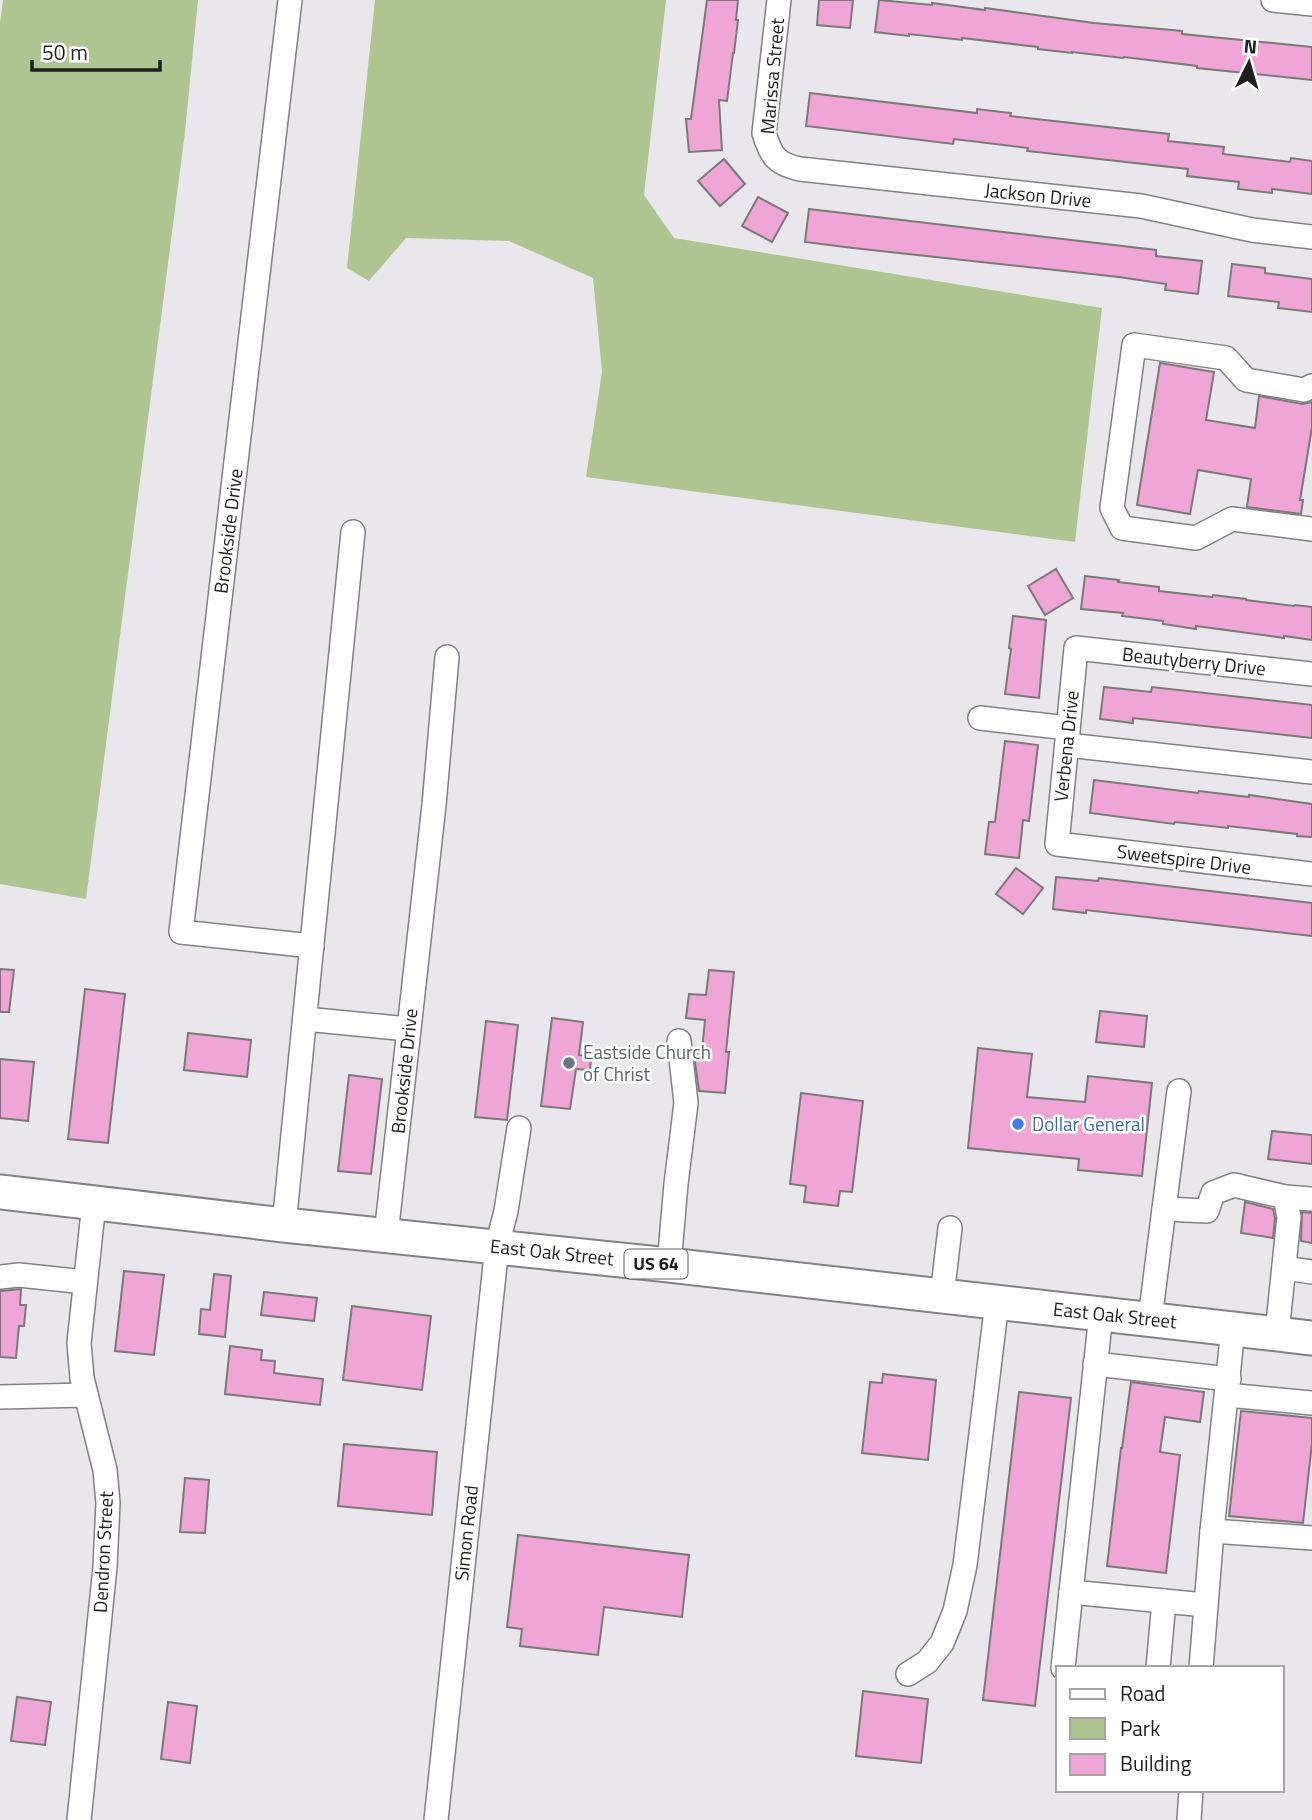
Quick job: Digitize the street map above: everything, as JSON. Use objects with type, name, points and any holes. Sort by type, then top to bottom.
[{"type":"highway","name":"East Oak Street","points":[[0,1192],[1312,1338]]},
{"type":"street","name":"Brookside Drive","points":[[290,0],[181,932],[312,946]]},
{"type":"street","name":"Marissa Street","points":[[769,151],[764,133],[779,0]]},
{"type":"street","points":[[1273,0],[1312,4]]},
{"type":"street","name":"Jackson Drive","points":[[769,151],[784,166],[800,169],[1141,205],[1252,230],[1312,237]]},
{"type":"street","points":[[1312,386],[1304,390],[1246,380],[1226,358],[1134,345],[1112,508],[1122,528],[1196,538],[1232,519],[1312,529]]},
{"type":"street","points":[[284,1224],[353,532]]},
{"type":"street","name":"Beautyberry Drive","points":[[1076,648],[1312,674]]},
{"type":"street","name":"Verbena Drive","points":[[1056,844],[1076,648]]},
{"type":"street","name":"Brookside Drive","points":[[386,1235],[434,805],[447,657]]},
{"type":"street","points":[[980,718],[1068,737],[1312,772]]},
{"type":"street","name":"Sweetspire Drive","points":[[1056,844],[1312,873]]},
{"type":"street","points":[[305,1018],[408,1029]]},
{"type":"street","points":[[669,1265],[686,1103],[679,1041]]},
{"type":"street","points":[[1150,1319],[1179,1091]]},
{"type":"street","name":"Simon Road","points":[[436,1820],[497,1246],[506,1211],[519,1128]]},
{"type":"street","points":[[1164,1209],[1207,1211],[1213,1193],[1234,1185],[1285,1197],[1312,1199]]},
{"type":"street","points":[[1277,1334],[1289,1217],[1285,1197]]},
{"type":"street","name":"Dendron Street","points":[[79,1820],[105,1567],[108,1503],[105,1470],[82,1378],[79,1343],[94,1203]]},
{"type":"street","points":[[942,1296],[950,1228]]},
{"type":"street","points":[[1284,1268],[1312,1272]]},
{"type":"street","points":[[0,1277],[19,1275],[85,1282]]},
{"type":"street","points":[[908,1674],[927,1662],[942,1643],[955,1611],[965,1565],[997,1302]]},
{"type":"street","points":[[1063,1666],[1101,1314]]},
{"type":"street","points":[[1201,1666],[1233,1328]]},
{"type":"street","points":[[1095,1364],[1312,1404]]},
{"type":"street","points":[[0,1397],[86,1395]]},
{"type":"street","points":[[1212,1531],[1312,1538]]},
{"type":"street","points":[[1071,1592],[1205,1605]]},
{"type":"street","points":[[1158,1666],[1164,1601]]},
{"type":"street","points":[[1189,1820],[1191,1792]]},
{"type":"green space","points":[[3,0],[198,0],[185,132],[86,899],[0,884],[0,23]]},
{"type":"green space","points":[[375,0],[666,0],[644,195],[674,238],[1102,308],[1075,542],[586,477],[602,372],[593,278],[509,241],[406,238],[369,281],[347,268]]},
{"type":"building","points":[[707,0],[738,0],[738,20],[727,101],[719,100],[722,150],[689,152],[686,119],[691,119]]},
{"type":"building","points":[[819,0],[853,0],[850,28],[817,25]]},
{"type":"building","points":[[879,0],[985,8],[1094,23],[1182,31],[1182,34],[1312,47],[1312,80],[962,38],[875,32]]},
{"type":"building","points":[[810,93],[977,113],[977,109],[1011,113],[1010,116],[1169,134],[1168,141],[1224,147],[1223,154],[1290,162],[1291,158],[1312,161],[1312,194],[1272,189],[1272,193],[1238,189],[1239,182],[1187,176],[1188,169],[1027,151],[1028,148],[954,139],[953,144],[806,126]]},
{"type":"building","points":[[724,159],[745,184],[720,206],[698,181]]},
{"type":"building","points":[[758,197],[788,213],[772,242],[742,226]]},
{"type":"building","points":[[809,209],[1156,250],[1156,256],[1202,261],[1198,294],[1165,290],[1166,284],[1119,277],[805,242]]},
{"type":"building","points":[[1232,264],[1265,268],[1265,273],[1312,279],[1312,312],[1278,308],[1279,302],[1228,296]]},
{"type":"building","points":[[1160,363],[1214,372],[1206,420],[1255,428],[1259,396],[1302,404],[1312,402],[1312,427],[1300,500],[1303,500],[1301,514],[1247,507],[1251,479],[1198,470],[1190,514],[1137,505]]},
{"type":"building","points":[[1056,569],[1073,598],[1045,615],[1028,586]]},
{"type":"building","points":[[1085,576],[1159,587],[1159,591],[1312,607],[1312,640],[1196,626],[1196,629],[1163,624],[1163,621],[1122,616],[1123,613],[1081,609]]},
{"type":"building","points":[[1013,616],[1046,620],[1039,698],[1005,694]]},
{"type":"building","points":[[1104,687],[1151,692],[1152,687],[1312,705],[1312,738],[1133,718],[1133,723],[1100,719]]},
{"type":"building","points":[[1005,741],[1038,745],[1029,821],[1023,820],[1019,858],[985,854],[989,822],[995,822]]},
{"type":"building","points":[[1094,780],[1312,804],[1312,837],[1090,813]]},
{"type":"building","points":[[1016,868],[1043,888],[1023,914],[996,894]]},
{"type":"building","points":[[1056,877],[1098,881],[1099,878],[1312,903],[1312,936],[1086,910],[1086,913],[1053,909]]},
{"type":"building","points":[[0,969],[14,970],[9,1012],[0,1012]]},
{"type":"building","points":[[709,970],[734,972],[725,1093],[699,1091],[695,1062],[697,1050],[702,1050],[705,1020],[686,1018],[689,994],[706,995]]},
{"type":"building","points":[[85,989],[125,994],[108,1143],[68,1139]]},
{"type":"building","points":[[1100,1011],[1147,1016],[1144,1047],[1096,1042]]},
{"type":"building","name":"Eastside Church of Christ","points":[[552,1018],[583,1022],[579,1055],[591,1057],[590,1070],[576,1069],[570,1109],[541,1106]]},
{"type":"building","points":[[486,1021],[518,1025],[507,1120],[475,1117]]},
{"type":"building","points":[[188,1033],[251,1040],[247,1077],[184,1070]]},
{"type":"building","points":[[978,1048],[1032,1054],[1027,1097],[1085,1102],[1088,1076],[1152,1083],[1142,1176],[1078,1170],[1079,1159],[968,1148]]},
{"type":"building","points":[[0,1059],[34,1062],[28,1121],[0,1118]]},
{"type":"building","points":[[349,1075],[382,1079],[371,1174],[338,1171]]},
{"type":"building","points":[[801,1093],[863,1101],[852,1192],[840,1191],[838,1206],[804,1202],[806,1186],[790,1184]]},
{"type":"building","points":[[1272,1131],[1312,1135],[1312,1164],[1268,1159]]},
{"type":"building","points":[[1245,1202],[1273,1209],[1273,1238],[1241,1233]]},
{"type":"building","points":[[1302,1212],[1312,1213],[1312,1243],[1301,1241]]},
{"type":"building","points":[[124,1271],[164,1275],[154,1355],[115,1351]]},
{"type":"building","points":[[214,1274],[231,1276],[225,1337],[199,1334],[201,1309],[210,1310]]},
{"type":"building","points":[[21,1289],[20,1305],[26,1305],[24,1326],[19,1326],[16,1358],[0,1357],[0,1291]]},
{"type":"building","points":[[264,1292],[317,1298],[314,1321],[261,1315]]},
{"type":"building","points":[[352,1306],[431,1316],[422,1390],[343,1380]]},
{"type":"building","points":[[230,1346],[262,1350],[261,1360],[275,1361],[274,1373],[323,1379],[320,1405],[225,1394]]},
{"type":"building","points":[[883,1374],[936,1380],[928,1460],[862,1453],[870,1382],[882,1383]]},
{"type":"building","points":[[1131,1382],[1204,1392],[1200,1422],[1165,1417],[1160,1452],[1180,1455],[1166,1573],[1107,1566]]},
{"type":"building","points":[[1019,1392],[1071,1398],[1035,1706],[983,1700]]},
{"type":"building","points":[[1241,1411],[1312,1418],[1312,1443],[1303,1523],[1229,1516]]},
{"type":"building","points":[[344,1444],[437,1452],[432,1515],[338,1506]]},
{"type":"building","points":[[185,1478],[209,1480],[205,1533],[180,1532]]},
{"type":"building","points":[[518,1535],[689,1555],[682,1617],[604,1607],[598,1655],[520,1646],[522,1629],[507,1627]]},
{"type":"building","points":[[863,1691],[928,1699],[921,1763],[856,1756]]},
{"type":"building","points":[[17,1697],[51,1702],[45,1745],[11,1741]]},
{"type":"building","points":[[168,1702],[197,1706],[190,1763],[161,1759]]},
{"type":"place","name":"Eastside Church of Christ","points":[[569,1063]]},
{"type":"place","name":"Dollar General","points":[[1018,1124]]}]
